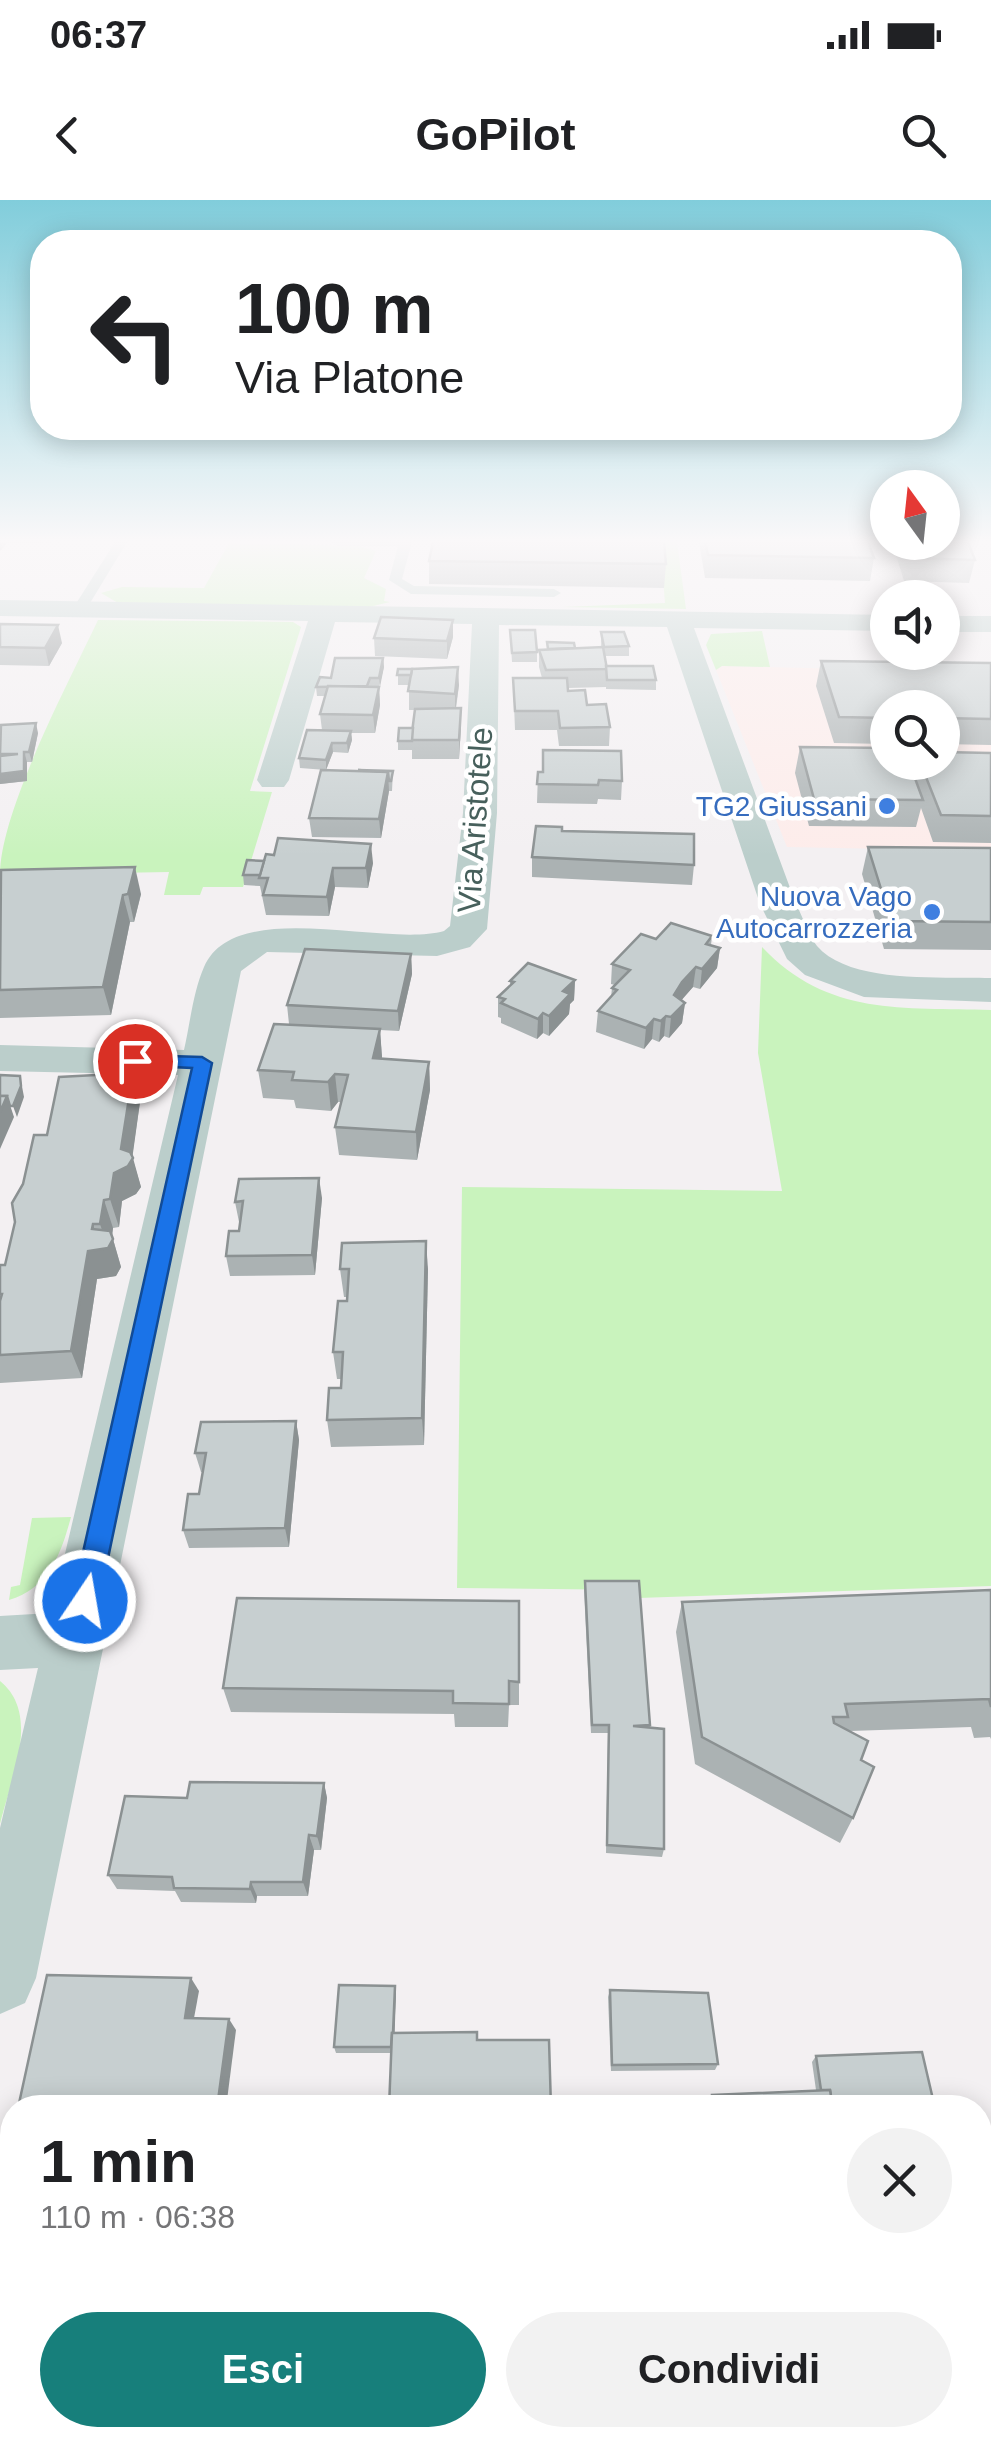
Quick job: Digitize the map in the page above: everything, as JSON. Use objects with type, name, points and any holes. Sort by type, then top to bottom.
[{"type":"street","points":[[273,780],[314,647]]},
{"type":"street","name":"Via Aristotele","points":[[0,1978],[223,968],[245,947],[282,940],[437,945],[456,939],[468,929],[480,813],[485,647]]},
{"type":"street","points":[[688,647],[787,928],[809,960],[836,976],[864,984],[991,990]]},
{"type":"street","points":[[0,1058],[202,1063]]},
{"type":"street","points":[[0,1643],[77,1639]]},
{"type":"shaded area","points":[[722,666],[991,672],[991,851],[787,847],[716,670]]},
{"type":"green space","points":[[85,647],[295,647],[250,791],[272,792],[243,887],[203,887],[200,895],[164,895],[169,872],[0,875],[11,817]]},
{"type":"green space","points":[[707,647],[766,647],[770,667],[722,666],[716,670]]},
{"type":"green space","points":[[762,947],[787,970],[840,997],[897,1007],[991,1010],[991,1586],[638,1598],[637,1590],[457,1588],[462,1187],[782,1191],[758,1053]]},
{"type":"green space","points":[[71,1517],[58,1556],[44,1578],[23,1595],[9,1600],[11,1587],[20,1585],[32,1518]]},
{"type":"green space","points":[[0,1681],[12,1695],[21,1730],[20,1749],[0,1824]]},
{"type":"building","points":[[511,647],[537,647],[537,652],[512,653]]},
{"type":"building","points":[[603,647],[607,669],[546,670],[539,650]]},
{"type":"building","points":[[335,658],[383,658],[379,678],[370,678],[367,686],[316,687],[320,677],[331,678]]},
{"type":"building","points":[[821,661],[870,662],[870,670],[960,670],[960,663],[991,663],[991,719],[960,718],[960,690],[870,690],[870,718],[839,717]]},
{"type":"building","points":[[606,666],[653,666],[656,680],[607,680]]},
{"type":"building","points":[[458,667],[455,694],[408,691],[412,669]]},
{"type":"building","points":[[398,669],[412,669],[411,675],[397,675]]},
{"type":"building","points":[[513,678],[567,678],[568,691],[585,690],[587,705],[606,704],[610,727],[560,728],[558,711],[515,711]]},
{"type":"building","points":[[328,686],[379,687],[373,715],[320,714]]},
{"type":"building","points":[[461,708],[459,740],[411,740],[415,709]]},
{"type":"building","points":[[36,723],[29,752],[24,752],[24,771],[0,774],[0,756],[18,754],[0,754],[1,725]]},
{"type":"building","points":[[399,728],[413,728],[412,741],[398,741]]},
{"type":"building","points":[[307,730],[351,731],[347,743],[332,743],[326,760],[299,758]]},
{"type":"building","points":[[800,747],[870,748],[870,780],[916,780],[923,800],[814,799]]},
{"type":"building","points":[[543,750],[621,751],[622,781],[599,780],[598,785],[537,784],[538,772],[543,772]]},
{"type":"building","points":[[960,752],[991,753],[991,816],[941,815],[927,780],[960,780]]},
{"type":"building","points":[[321,770],[388,772],[379,819],[309,818]]},
{"type":"building","points":[[536,826],[562,827],[562,831],[694,834],[694,865],[532,857]]},
{"type":"building","points":[[278,838],[371,844],[366,868],[333,868],[327,897],[263,895],[268,878],[259,878],[266,854],[274,855]]},
{"type":"building","points":[[868,847],[991,848],[991,922],[891,921]]},
{"type":"building","points":[[247,860],[264,861],[260,875],[243,875]]},
{"type":"building","points":[[135,867],[128,894],[123,895],[103,987],[0,990],[1,870]]},
{"type":"building","points":[[671,923],[712,936],[706,944],[720,948],[702,969],[696,967],[682,982],[674,995],[685,1003],[671,1017],[654,1019],[646,1028],[598,1011],[617,990],[612,988],[630,970],[612,964],[641,934],[656,939]]},
{"type":"building","points":[[305,949],[411,954],[398,1011],[287,1005]]},
{"type":"building","points":[[528,963],[575,980],[563,991],[570,994],[549,1016],[543,1013],[538,1019],[501,1003],[505,999],[498,997]]},
{"type":"building","points":[[274,1024],[380,1029],[373,1058],[429,1062],[416,1132],[335,1127],[348,1075],[335,1074],[328,1082],[292,1080],[294,1072],[258,1070]]},
{"type":"building","points":[[133,1073],[121,1149],[133,1158],[128,1166],[114,1173],[110,1199],[104,1200],[100,1224],[93,1224],[92,1229],[110,1231],[113,1239],[108,1248],[88,1251],[71,1351],[0,1355],[0,1265],[5,1265],[15,1222],[12,1203],[23,1184],[34,1135],[47,1135],[59,1077]]},
{"type":"building","points":[[0,1075],[20,1076],[21,1086],[13,1106],[7,1096],[0,1096]]},
{"type":"building","points":[[319,1178],[312,1255],[226,1256],[229,1231],[239,1231],[243,1201],[235,1202],[239,1179]]},
{"type":"building","points":[[426,1241],[422,1418],[327,1420],[329,1388],[341,1388],[343,1352],[333,1352],[338,1301],[347,1301],[349,1269],[340,1269],[342,1243]]},
{"type":"building","points":[[296,1421],[285,1528],[183,1530],[188,1494],[199,1494],[206,1453],[195,1453],[201,1422]]},
{"type":"building","points":[[585,1581],[639,1581],[650,1725],[633,1726],[664,1729],[664,1849],[607,1845],[609,1725],[592,1725]]},
{"type":"building","points":[[991,1590],[991,1707],[989,1699],[845,1704],[848,1717],[833,1717],[834,1723],[868,1741],[861,1760],[874,1767],[853,1818],[702,1737],[682,1602]]},
{"type":"building","points":[[237,1598],[519,1601],[519,1682],[509,1681],[509,1704],[453,1703],[453,1691],[223,1688]]},
{"type":"building","points":[[190,1782],[324,1783],[317,1836],[309,1835],[303,1882],[251,1882],[250,1889],[174,1888],[172,1877],[108,1875],[125,1796],[187,1798]]},
{"type":"building","points":[[47,1975],[191,1978],[185,2018],[229,2019],[219,2095],[21,2095]]},
{"type":"building","points":[[339,1985],[395,1986],[391,2047],[334,2047]]},
{"type":"building","points":[[610,1990],[708,1993],[718,2064],[612,2065]]},
{"type":"building","points":[[477,2032],[477,2040],[549,2040],[551,2095],[390,2095],[392,2033]]},
{"type":"building","points":[[922,2052],[932,2095],[831,2095],[830,2090],[821,2090],[816,2056]]},
{"type":"building","points":[[830,2090],[831,2095],[712,2095]]},
{"type":"place","name":"TG2 Giussani","points":[[887,806]]},
{"type":"place","name":"Nuova Vago Autocarrozzeria","points":[[932,912]]},
{"type":"route","points":[[85,1601],[202,1063],[135,1061]]}]
